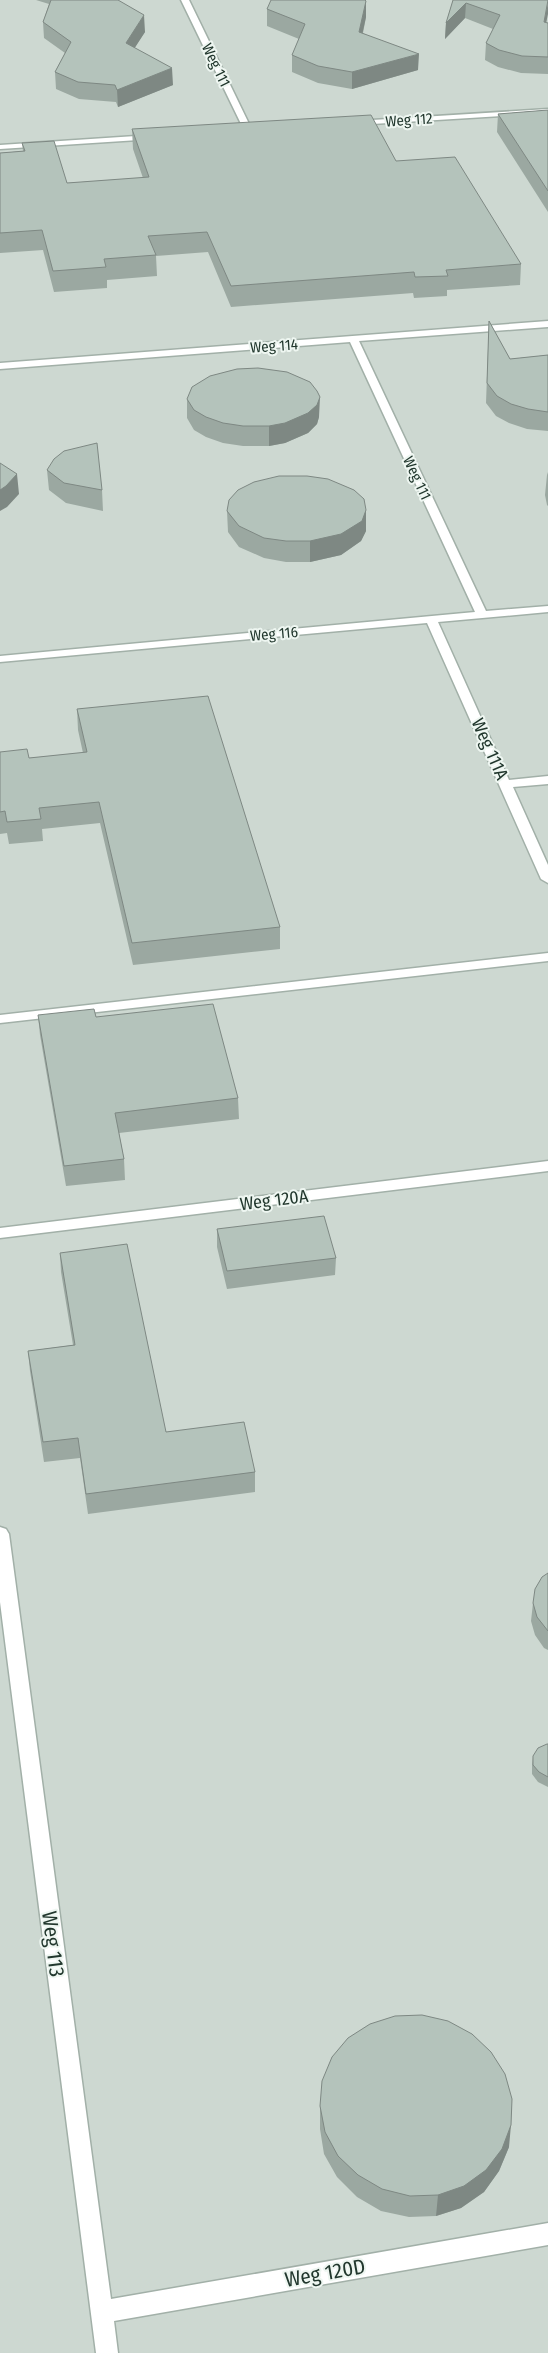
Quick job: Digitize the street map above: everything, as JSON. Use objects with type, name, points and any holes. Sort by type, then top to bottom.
[{"type":"lane","name":"Weg 111","points":[[185,0],[248,130]]},
{"type":"lane","name":"Weg 112","points":[[345,124],[548,111]]},
{"type":"lane","points":[[238,131],[258,130]]},
{"type":"lane","points":[[0,147],[159,136]]},
{"type":"lane","name":"Weg 114","points":[[0,366],[548,324]]},
{"type":"lane","name":"Weg 111","points":[[354,340],[455,561],[482,615]]},
{"type":"lane","name":"Weg 116","points":[[0,659],[548,609]]},
{"type":"lane","name":"Weg 111A","points":[[432,620],[548,879]]},
{"type":"lane","points":[[505,784],[548,780]]},
{"type":"lane","points":[[0,1020],[548,957]]},
{"type":"lane","name":"Weg 120A","points":[[0,1233],[548,1166]]},
{"type":"lane","name":"Weg 113","points":[[0,1534],[106,2353]]},
{"type":"lane","name":"Weg 120D","points":[[101,2312],[548,2234]]},
{"type":"shaded area","points":[[0,0],[548,0],[548,2353],[0,2353]]},
{"type":"building","points":[[51,0],[118,0],[144,15],[126,43],[172,68],[117,90],[115,85],[78,82],[55,72],[71,42],[43,22]]},
{"type":"building","points":[[271,0],[365,0],[359,32],[419,54],[352,72],[318,66],[292,55],[305,24],[267,9]]},
{"type":"building","points":[[453,0],[548,0],[544,22],[548,23],[548,57],[522,56],[499,50],[486,43],[500,15],[466,3],[446,23]]},
{"type":"building","points":[[548,110],[548,191],[498,114]]},
{"type":"building","points":[[371,115],[396,161],[455,157],[521,264],[446,270],[448,276],[415,277],[414,272],[231,286],[207,232],[148,236],[156,255],[104,259],[106,267],[53,271],[42,230],[0,233],[0,153],[25,151],[22,143],[54,141],[67,183],[149,177],[132,129]]},
{"type":"building","points":[[489,321],[510,359],[548,355],[548,412],[511,404],[497,396],[487,383]]},
{"type":"building","points":[[258,368],[287,372],[310,382],[320,397],[317,405],[308,413],[285,423],[269,426],[243,426],[223,423],[206,417],[194,410],[187,399],[192,387],[210,376],[237,369]]},
{"type":"building","points":[[97,443],[102,490],[64,483],[47,470],[54,459],[64,451]]},
{"type":"building","points":[[0,463],[17,474],[0,490]]},
{"type":"building","points":[[279,476],[307,476],[328,479],[354,490],[364,499],[366,510],[362,521],[341,534],[310,541],[286,541],[264,538],[239,526],[227,511],[229,500],[238,490],[254,482]]},
{"type":"building","points":[[208,696],[280,927],[132,943],[99,802],[39,808],[41,819],[7,822],[5,811],[0,812],[0,752],[27,749],[29,758],[87,752],[77,709]]},
{"type":"building","points":[[213,1004],[238,1098],[115,1113],[124,1159],[64,1166],[38,1015],[94,1009],[96,1017]]},
{"type":"building","points":[[324,1216],[336,1258],[227,1271],[217,1229]]},
{"type":"building","points":[[127,1244],[166,1432],[244,1422],[255,1472],[86,1494],[78,1438],[43,1442],[28,1351],[75,1345],[60,1253]]},
{"type":"building","points":[[548,1573],[548,1631],[537,1617],[533,1603],[535,1589],[542,1577]]},
{"type":"building","points":[[548,1744],[548,1777],[539,1772],[533,1765],[533,1756],[538,1748]]},
{"type":"building","points":[[422,2015],[448,2021],[472,2034],[491,2052],[505,2074],[512,2099],[511,2125],[502,2149],[486,2170],[464,2186],[438,2195],[410,2196],[382,2189],[358,2175],[338,2156],[325,2132],[320,2106],[322,2081],[332,2057],[348,2038],[370,2024],[395,2016]]}]
